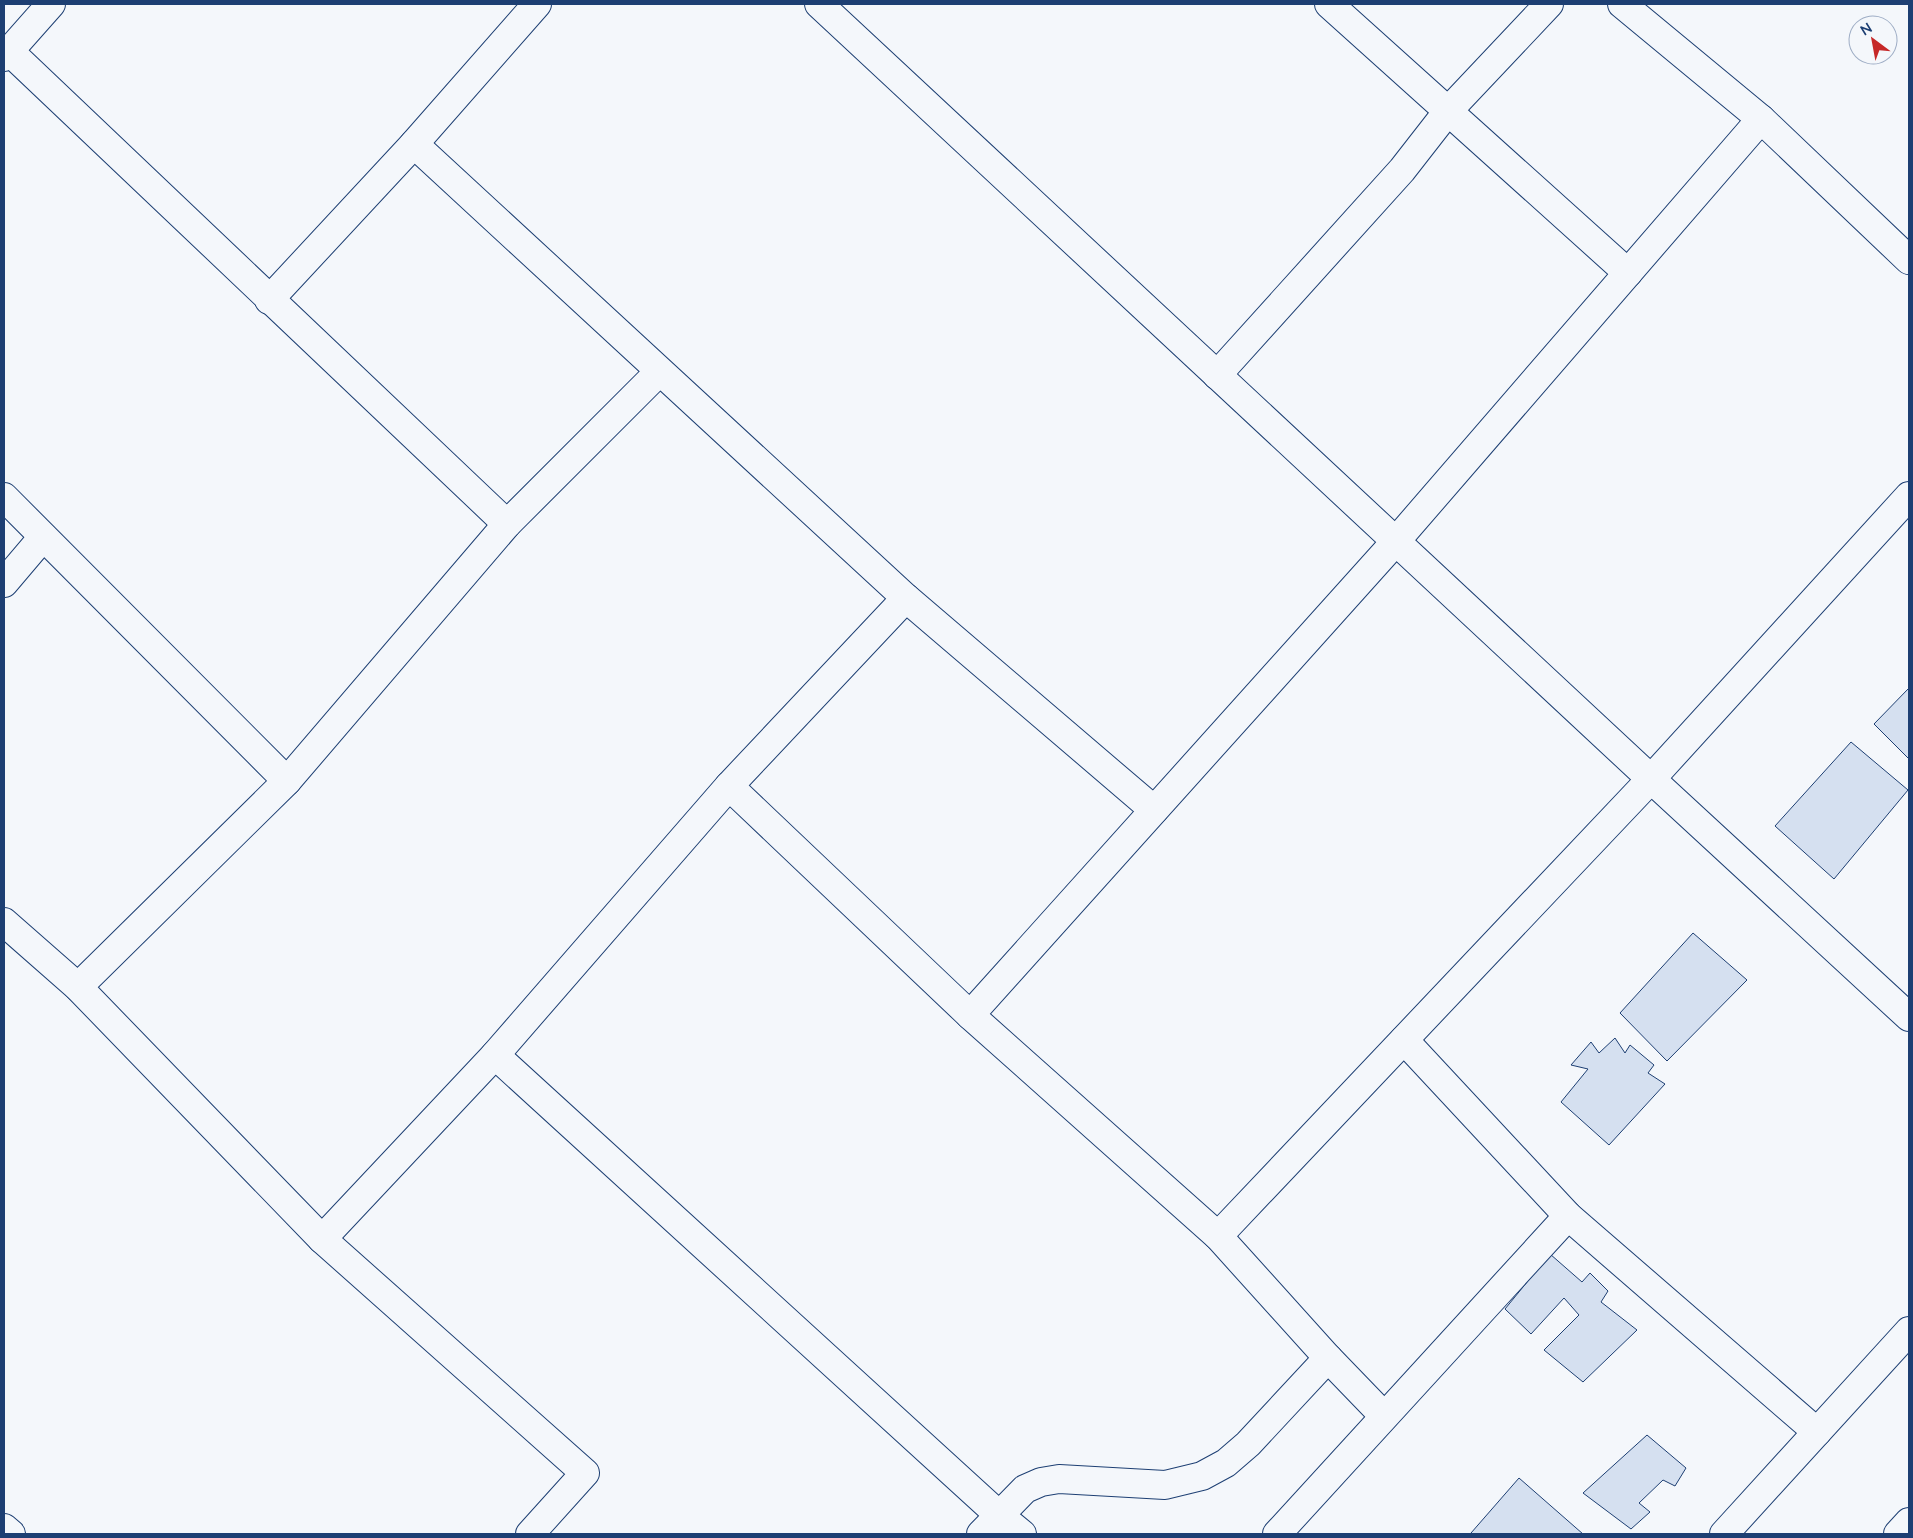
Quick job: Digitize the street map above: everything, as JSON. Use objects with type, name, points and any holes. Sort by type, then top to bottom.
[{"type":"street","points":[[51,4],[6,54],[507,524]]},
{"type":"street","points":[[269,300],[414,144],[537,4]]},
{"type":"street","points":[[819,4],[1909,1017]]},
{"type":"street","points":[[1329,4],[1628,273]]},
{"type":"street","points":[[1217,375],[1402,170],[1448,111],[1549,4]]},
{"type":"street","points":[[1622,4],[1761,119],[1909,260]]},
{"type":"street","points":[[970,1015],[1396,541],[1761,119]]},
{"type":"street","points":[[414,144],[906,598],[1154,810]]},
{"type":"street","points":[[78,987],[287,781],[507,524],[659,372]]},
{"type":"street","points":[[4,497],[287,781]]},
{"type":"street","points":[[1218,1236],[1651,779],[1909,498]]},
{"type":"street","points":[[4,583],[43,537]]},
{"type":"street","points":[[322,1239],[495,1055],[729,786],[906,598]]},
{"type":"street","points":[[729,786],[970,1015],[1218,1236],[1328,1358],[1384,1416]]},
{"type":"street","points":[[4,922],[78,987],[322,1239],[585,1473],[530,1534]]},
{"type":"street","points":[[1404,1040],[1568,1216],[1817,1432]]},
{"type":"street","points":[[495,1055],[990,1525],[1022,1534]]},
{"type":"street","points":[[1277,1534],[1568,1216]]},
{"type":"street","points":[[1724,1534],[1909,1331]]},
{"type":"street","points":[[990,1525],[1025,1489],[1041,1482],[1059,1479],[1165,1485],[1202,1476],[1226,1463],[1248,1444],[1328,1358]]},
{"type":"street","points":[[1898,1534],[1909,1522]]},
{"type":"street","points":[[4,1528],[11,1534]]},
{"type":"building","points":[[1909,688],[1909,759],[1874,724]]},
{"type":"building","points":[[1851,742],[1908,790],[1834,879],[1775,826]]},
{"type":"building","points":[[1693,933],[1747,980],[1667,1061],[1620,1013]]},
{"type":"building","points":[[1615,1038],[1625,1053],[1630,1045],[1654,1065],[1648,1073],[1665,1084],[1609,1145],[1561,1102],[1588,1069],[1571,1065],[1591,1042],[1599,1053]]},
{"type":"building","points":[[1550,1254],[1582,1282],[1590,1273],[1608,1291],[1601,1302],[1637,1330],[1583,1382],[1544,1350],[1579,1315],[1564,1298],[1531,1334],[1505,1309]]},
{"type":"building","points":[[1647,1435],[1686,1468],[1675,1486],[1663,1480],[1639,1503],[1650,1512],[1631,1529],[1583,1493]]},
{"type":"building","points":[[1519,1478],[1583,1534],[1471,1533]]}]
